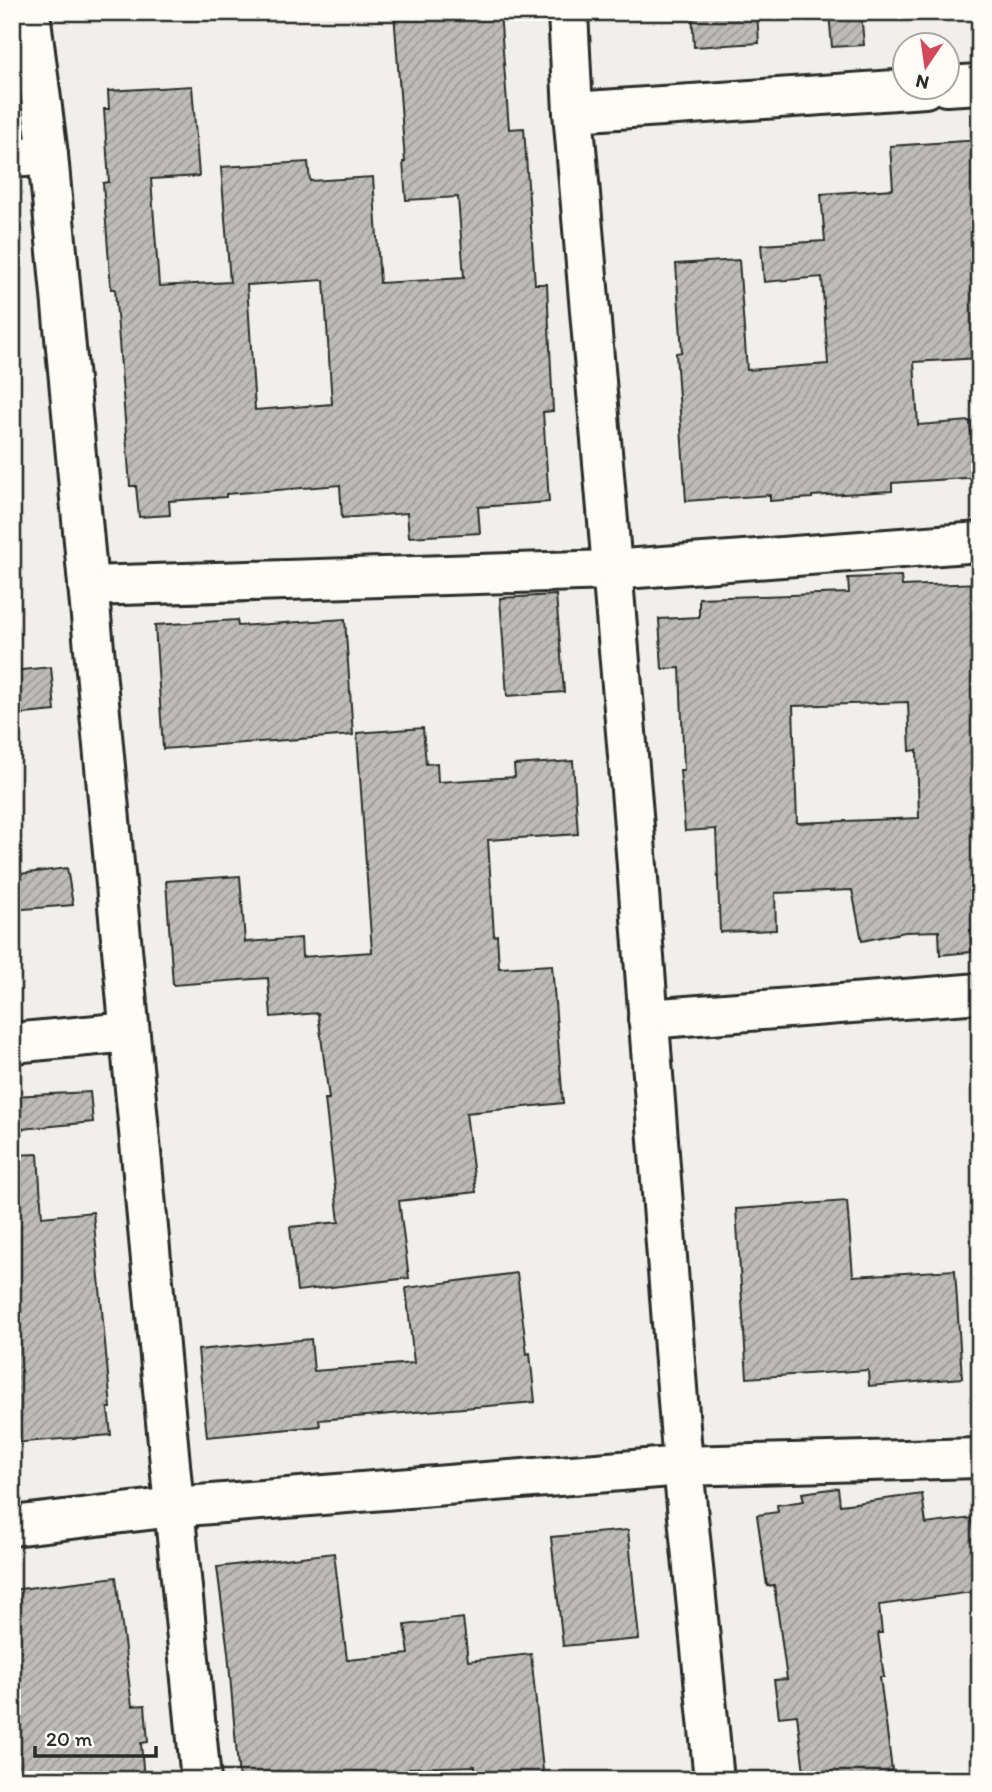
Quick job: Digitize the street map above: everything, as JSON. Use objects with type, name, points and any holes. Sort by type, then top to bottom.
[{"type":"street","points":[[30,12],[30,157],[88,586],[201,1780]]},
{"type":"street","points":[[568,12],[573,112],[683,1466],[714,1780]]},
{"type":"street","points":[[960,85],[980,84]]},
{"type":"street","points":[[573,112],[890,90]]},
{"type":"street","points":[[88,586],[611,570],[980,542]]},
{"type":"street","points":[[648,1019],[980,993]]},
{"type":"street","points":[[12,1042],[129,1032]]},
{"type":"street","points":[[12,1526],[174,1507],[683,1466],[980,1458]]},
{"type":"building","points":[[394,12],[500,12],[509,129],[524,128],[535,284],[547,284],[553,411],[543,412],[549,502],[478,507],[480,533],[409,537],[407,513],[342,518],[340,485],[169,501],[170,515],[139,517],[136,486],[130,486],[115,289],[111,289],[103,183],[109,182],[104,109],[109,109],[108,91],[192,86],[199,176],[151,179],[159,286],[230,282],[221,167],[308,162],[310,181],[373,177],[380,283],[464,278],[458,197],[406,200]],"holes":[[[324,280],[332,404],[255,410],[247,285]]]},
{"type":"building","points":[[692,12],[757,12],[759,43],[694,47]]},
{"type":"building","points":[[829,12],[861,12],[864,45],[832,47]]},
{"type":"building","points":[[980,140],[980,358],[914,362],[918,425],[970,421],[971,434],[980,433],[980,477],[892,483],[892,491],[812,498],[770,501],[770,495],[686,501],[676,353],[682,352],[676,264],[739,260],[747,370],[828,364],[822,277],[764,282],[761,245],[825,241],[821,194],[893,189],[890,146]]},
{"type":"building","points":[[901,576],[902,586],[980,583],[980,821],[973,821],[977,930],[970,930],[971,952],[940,955],[939,931],[905,932],[862,941],[852,890],[775,893],[776,930],[720,932],[716,829],[685,831],[680,770],[684,770],[680,668],[662,669],[659,619],[699,617],[699,598],[849,593],[848,578]],"holes":[[[908,702],[910,751],[917,750],[919,818],[797,823],[793,706]]]},
{"type":"building","points":[[556,595],[564,692],[507,696],[500,598]]},
{"type":"building","points":[[345,619],[353,735],[163,749],[155,625],[237,620],[238,626]]},
{"type":"building","points":[[51,667],[55,711],[14,715],[12,671]]},
{"type":"building","points":[[423,728],[426,764],[437,763],[438,782],[515,777],[514,765],[573,761],[578,834],[488,840],[494,936],[497,935],[499,968],[552,965],[563,1103],[466,1113],[476,1192],[399,1201],[409,1278],[297,1291],[290,1227],[339,1222],[325,1099],[329,1099],[318,1013],[271,1017],[268,978],[173,985],[166,881],[240,876],[245,942],[301,938],[302,957],[372,952],[357,733]]},
{"type":"building","points":[[67,868],[73,905],[12,910],[12,875]]},
{"type":"building","points":[[90,1092],[93,1122],[12,1130],[12,1096]]},
{"type":"building","points":[[38,1154],[42,1217],[93,1212],[111,1408],[108,1408],[111,1435],[12,1443],[12,1155]]},
{"type":"building","points":[[847,1201],[853,1276],[955,1270],[962,1378],[869,1386],[868,1370],[747,1378],[736,1209]]},
{"type":"building","points":[[517,1273],[535,1402],[319,1420],[320,1426],[207,1437],[198,1350],[311,1339],[314,1371],[414,1363],[406,1288]]},
{"type":"building","points":[[838,1488],[840,1505],[922,1494],[926,1524],[972,1518],[975,1538],[980,1537],[980,1591],[879,1605],[882,1633],[878,1633],[884,1677],[880,1677],[892,1770],[888,1771],[889,1780],[805,1780],[797,1715],[779,1717],[774,1680],[787,1679],[774,1585],[767,1586],[757,1515],[778,1512],[777,1505],[804,1501],[802,1493]]},
{"type":"building","points":[[628,1530],[639,1639],[563,1646],[551,1537]]},
{"type":"building","points":[[334,1553],[347,1660],[409,1654],[405,1625],[463,1618],[468,1661],[531,1654],[544,1780],[476,1780],[475,1766],[409,1768],[409,1780],[354,1780],[354,1775],[311,1780],[239,1780],[228,1652],[217,1567]]},
{"type":"building","points":[[116,1577],[132,1706],[145,1705],[148,1742],[141,1743],[144,1780],[12,1780],[12,1590]]}]
